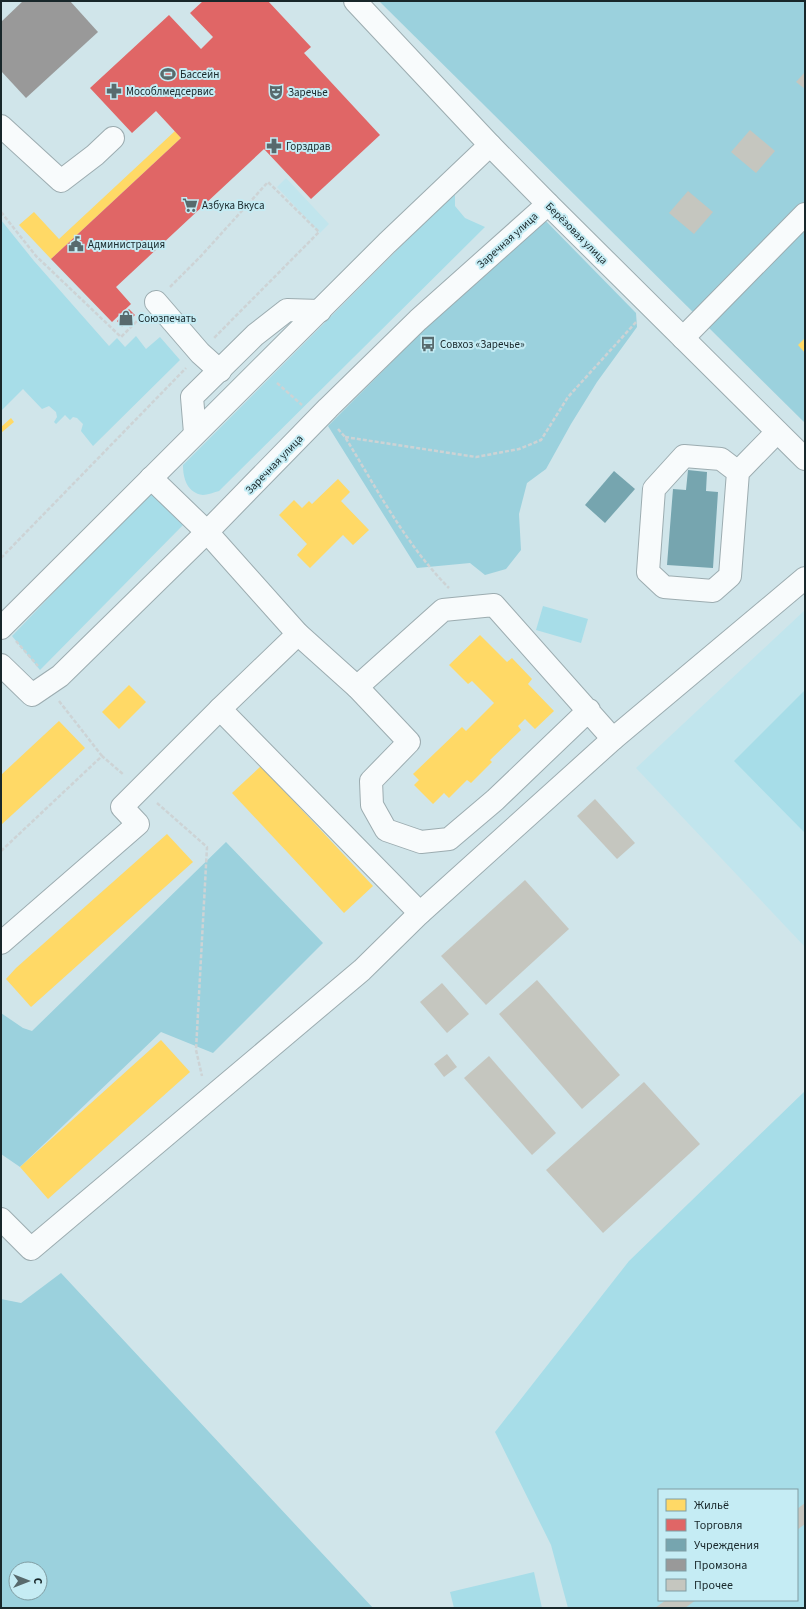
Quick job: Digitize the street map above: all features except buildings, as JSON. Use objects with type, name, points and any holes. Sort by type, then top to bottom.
[{"type":"street","name":"Берёзовая улица","points":[[355,1],[490,145],[805,459]]},
{"type":"street","points":[[1,126],[61,181],[95,155],[113,138]]},
{"type":"street","points":[[7,633],[151,478],[195,433],[320,311],[387,243],[490,145]]},
{"type":"street","name":"Заречная улица","points":[[1,665],[32,696],[60,676],[207,532],[324,412],[418,320],[548,204]]},
{"type":"street","points":[[683,338],[805,214]]},
{"type":"street","points":[[156,302],[200,353],[220,371]]},
{"type":"street","points":[[195,433],[192,397],[255,335],[287,310],[320,311]]},
{"type":"street","points":[[738,472],[722,459],[684,456],[654,489],[648,572],[664,587],[713,591],[730,576],[738,472],[777,432]]},
{"type":"street","points":[[151,478],[207,532],[298,634],[357,687],[409,742],[371,782],[372,805],[386,830],[421,842],[449,839],[495,800],[589,710]]},
{"type":"street","points":[[1,1219],[31,1249],[362,970],[420,913],[613,739],[805,578]]},
{"type":"street","points":[[357,687],[443,610],[494,605],[589,710],[613,739]]},
{"type":"street","points":[[1,943],[138,824],[122,808],[220,708],[298,634]]},
{"type":"street","points":[[220,708],[420,913]]},
{"type":"path","points":[[1,212],[36,256],[121,337],[201,256],[268,182],[319,232],[1,558]]},
{"type":"path","points":[[345,437],[476,457],[519,449],[540,440],[568,397],[642,316]]},
{"type":"path","points":[[272,378],[304,407]]},
{"type":"path","points":[[333,424],[345,437],[412,546],[435,574],[451,590]]},
{"type":"path","points":[[7,633],[42,670]]},
{"type":"path","points":[[57,698],[102,756],[207,847],[196,1050],[202,1078]]},
{"type":"path","points":[[1,851],[102,756]]},
{"type":"shaded area","points":[[379,1],[805,1],[805,423]]},
{"type":"shaded area","points":[[286,178],[329,224],[320,233],[277,187]]},
{"type":"shaded area","points":[[455,192],[455,206],[465,218],[485,227],[219,491],[203,495],[193,491],[185,480],[183,465]]},
{"type":"shaded area","points":[[539,214],[636,313],[637,327],[597,382],[546,469],[527,483],[519,514],[521,550],[506,569],[485,575],[470,563],[417,568],[328,426]]},
{"type":"shaded area","points":[[1,220],[34,261],[109,346],[117,338],[125,347],[136,336],[146,349],[160,337],[180,360],[93,446],[81,431],[83,424],[77,418],[73,417],[70,420],[65,415],[56,424],[54,422],[57,417],[56,412],[49,406],[42,409],[23,389],[1,411]]},
{"type":"shaded area","points":[[152,490],[185,523],[40,670],[12,636]]},
{"type":"shaded area","points":[[543,606],[588,619],[581,643],[536,630]]},
{"type":"shaded area","points":[[805,610],[805,947],[636,768]]},
{"type":"shaded area","points":[[805,690],[805,833],[734,761]]},
{"type":"shaded area","points":[[226,842],[323,943],[213,1053],[161,1032],[20,1167],[1,1154],[1,1013],[23,1028],[32,1031]]},
{"type":"shaded area","points":[[805,1091],[805,1608],[568,1608],[551,1545],[495,1432],[629,1261]]},
{"type":"shaded area","points":[[61,1273],[373,1608],[1,1608],[1,1299],[21,1303]]},
{"type":"shaded area","points":[[534,1572],[542,1608],[454,1608],[450,1592]]},
{"type":"place","name":"Бассейн","points":[[168,74]]},
{"type":"place","name":"Мособлмедсервис","points":[[114,91]]},
{"type":"place","name":"Заречье","points":[[276,92]]},
{"type":"place","name":"Горздрав","points":[[274,146]]},
{"type":"place","name":"Азбука Вкуса","points":[[190,205]]},
{"type":"place","name":"Администрация","points":[[76,244]]},
{"type":"place","name":"Союзпечать","points":[[126,318]]},
{"type":"place","name":"Совхоз «Заречье»","points":[[428,344]]}]
